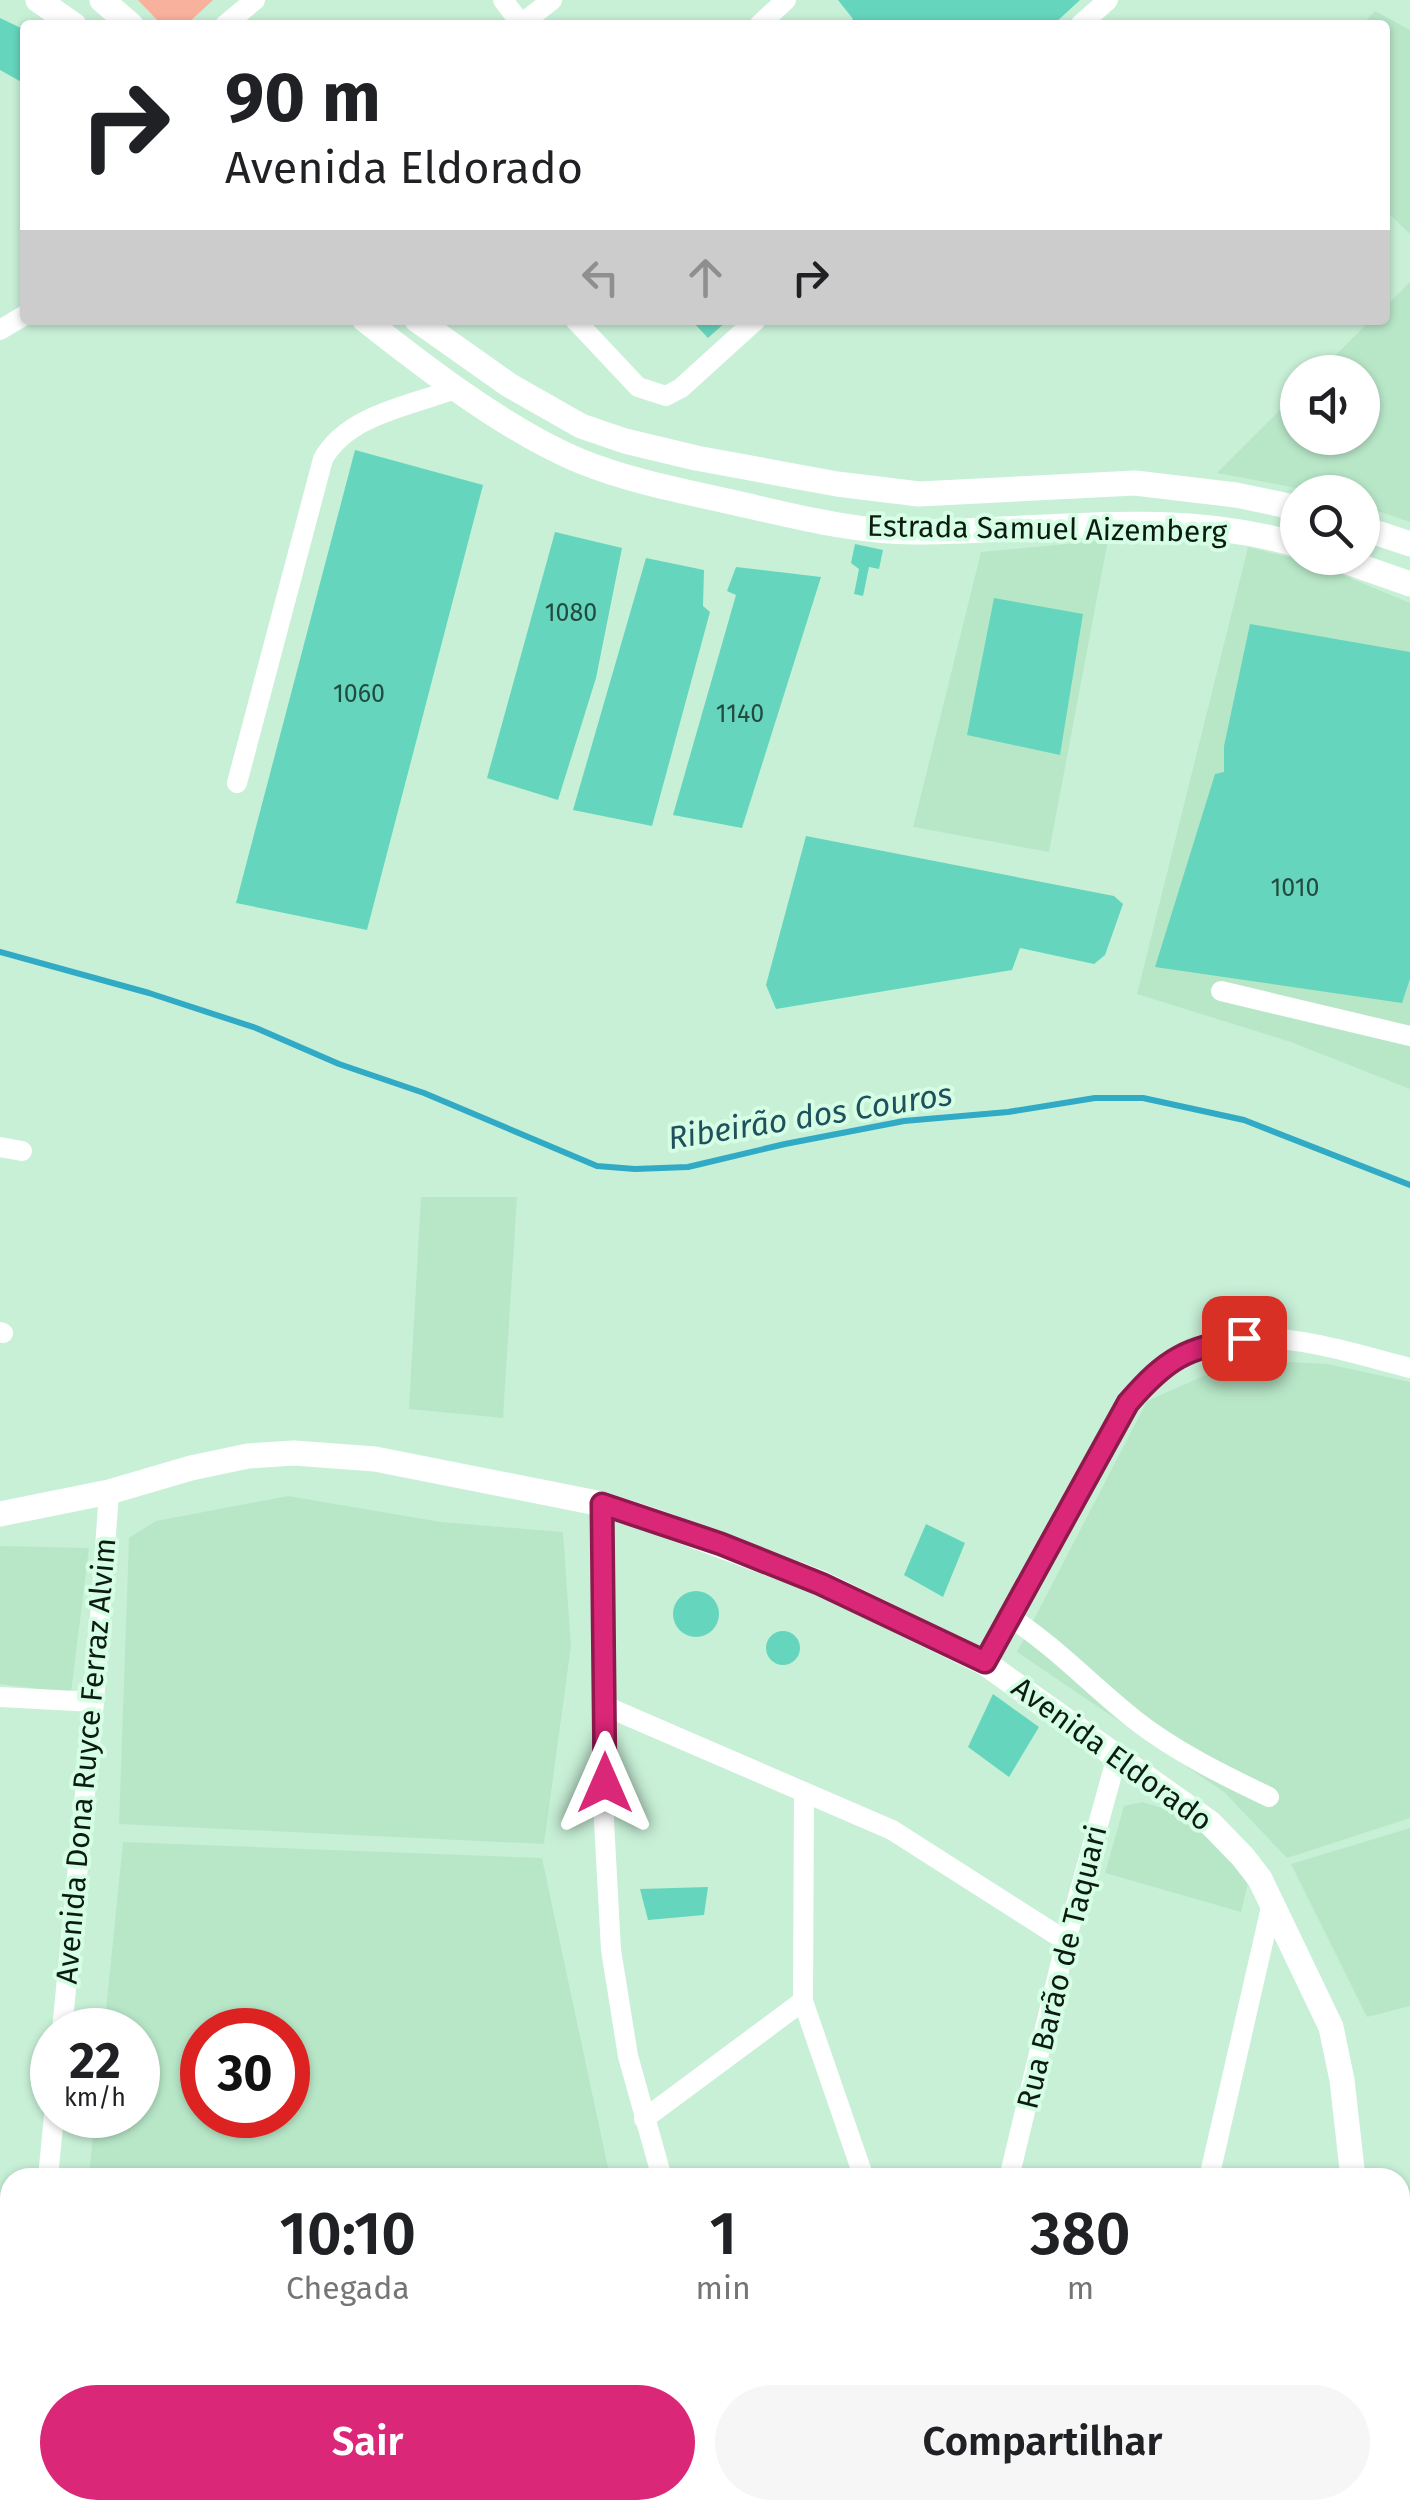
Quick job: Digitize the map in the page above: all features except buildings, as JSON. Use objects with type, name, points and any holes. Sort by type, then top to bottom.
[{"type":"main road","points":[[38,0],[67,20]]},
{"type":"main road","points":[[102,0],[125,20]]},
{"type":"main road","name":"Estrada Samuel Aizemberg","points":[[372,325],[521,429],[580,461],[644,482],[802,518],[886,532],[1086,524],[1190,525],[1280,540]]},
{"type":"main road","name":"Estrada Samuel Aizemberg","points":[[430,325],[509,385],[581,426],[625,442],[712,461],[919,494],[1135,483],[1220,492],[1280,504]]},
{"type":"main road","points":[[1380,534],[1410,544]]},
{"type":"main road","points":[[1380,573],[1410,584]]},
{"type":"main road","name":"Avenida Eldorado","points":[[0,1514],[109,1492],[248,1456],[294,1453],[375,1459],[602,1504],[721,1544],[821,1584],[985,1662],[1220,1833],[1252,1868],[1330,2027],[1342,2080],[1352,2168]]},
{"type":"street","points":[[230,20],[255,0]]},
{"type":"street","points":[[527,20],[552,0]]},
{"type":"street","points":[[765,20],[786,0]]},
{"type":"street","points":[[1086,20],[1108,0]]},
{"type":"street","points":[[579,325],[638,387],[666,396],[750,325]]},
{"type":"street","points":[[237,784],[323,459],[332,442],[366,420],[458,388]]},
{"type":"street","points":[[1221,991],[1410,1036]]},
{"type":"street","points":[[0,1147],[22,1151]]},
{"type":"street","points":[[985,1662],[1128,1403],[1152,1374],[1179,1354],[1203,1345],[1244,1338],[1309,1342],[1410,1368]]},
{"type":"street","name":"Avenida Dona Ruyce Ferraz Alvim","points":[[64,2008],[94,1702],[109,1492]]},
{"type":"street","points":[[602,1504],[604,1822],[611,1950],[628,2056],[659,2168]]},
{"type":"street","points":[[1010,1617],[1039,1636],[1136,1721],[1200,1764],[1269,1797]]},
{"type":"street","points":[[0,1697],[94,1702]]},
{"type":"street","points":[[605,1706],[892,1830],[1066,1941]]},
{"type":"street","name":"Rua Barão de Taquari","points":[[1011,2168],[1066,1941],[1117,1756]]},
{"type":"street","points":[[804,1794],[803,2001],[861,2168]]},
{"type":"street","points":[[1210,2168],[1272,1903]]},
{"type":"street","points":[[644,2119],[803,2001]]},
{"type":"street","points":[[49,2168],[52,2138]]},
{"type":"shaded area","points":[[138,0],[213,0],[191,20],[157,20]]},
{"type":"shaded area","points":[[1375,11],[1410,30],[1410,234],[1390,215],[1390,20],[1367,20]]},
{"type":"shaded area","points":[[1410,282],[1410,522],[1380,512],[1380,475],[1280,475],[1280,485],[1217,473],[1280,410],[1280,455],[1380,455],[1380,355],[1335,355],[1366,325],[1390,325],[1390,302]]},
{"type":"shaded area","points":[[1108,540],[1049,852],[913,827],[981,552]]},
{"type":"shaded area","points":[[1248,547],[1280,555],[1280,575],[1343,575],[1410,603],[1410,1089],[1291,1042],[1137,994]]},
{"type":"shaded area","points":[[421,1197],[517,1197],[503,1418],[409,1409]]},
{"type":"shaded area","points":[[1271,1361],[1328,1364],[1410,1382],[1410,1818],[1287,1858],[1224,1792],[1017,1652],[1147,1401],[1217,1370]]},
{"type":"shaded area","points":[[288,1496],[441,1522],[563,1532],[571,1646],[544,1844],[119,1824],[129,1538],[156,1521]]},
{"type":"shaded area","points":[[0,1546],[89,1548],[71,1693],[0,1684]]},
{"type":"shaded area","points":[[1142,1802],[1169,1810],[1250,1874],[1241,1912],[1105,1873],[1124,1806]]},
{"type":"shaded area","points":[[1410,1828],[1410,2006],[1367,2017],[1291,1864]]},
{"type":"shaded area","points":[[123,1842],[542,1858],[608,2168],[90,2168],[93,2138],[160,2138],[160,2008],[106,2008]]},
{"type":"waterway","name":"Ribeirão dos Couros","points":[[0,952],[149,993],[256,1028],[597,1166],[688,1167],[904,1121],[1008,1112],[1095,1098],[1143,1098],[1244,1120],[1410,1185]]},
{"type":"route","points":[[605,1783],[602,1504],[721,1544],[821,1584],[985,1662],[1128,1403],[1152,1374],[1179,1354],[1203,1345],[1244,1338]]}]
